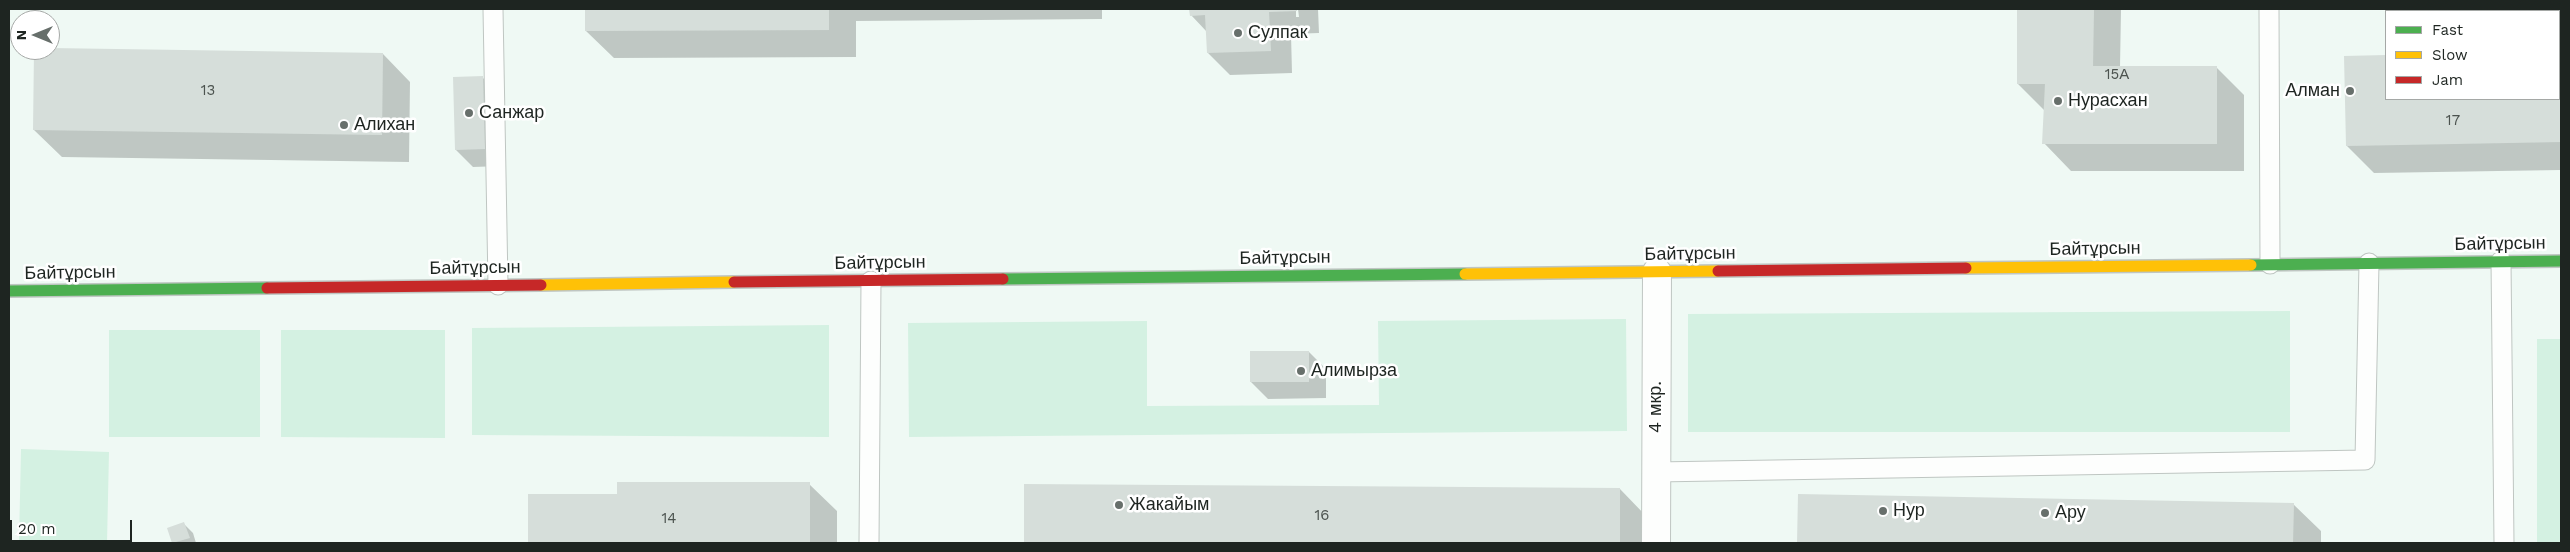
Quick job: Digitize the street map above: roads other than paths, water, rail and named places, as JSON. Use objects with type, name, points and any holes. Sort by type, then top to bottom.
[{"type":"street","name":"Байтұрсын","points":[[9,291],[2561,261]]},
{"type":"street","name":"4 мкр.","points":[[1656,543],[1657,272]]},
{"type":"lane","points":[[493,9],[498,285]]},
{"type":"lane","points":[[2270,9],[2270,264]]},
{"type":"lane","points":[[2501,262],[2504,543]]},
{"type":"lane","points":[[1656,472],[2365,460],[2369,263]]},
{"type":"lane","points":[[869,543],[871,281]]},
{"type":"place","name":"Сулпак","points":[[1238,33]]},
{"type":"place","name":"Алман","points":[[2350,91]]},
{"type":"place","name":"Нурасхан","points":[[2058,101]]},
{"type":"place","name":"Санжар","points":[[469,113]]},
{"type":"place","name":"Алихан","points":[[344,125]]},
{"type":"place","name":"Алимырза","points":[[1301,371]]},
{"type":"place","name":"Жакайым","points":[[1119,505]]},
{"type":"place","name":"Нур","points":[[1883,511]]},
{"type":"place","name":"Ару","points":[[2045,513]]}]
